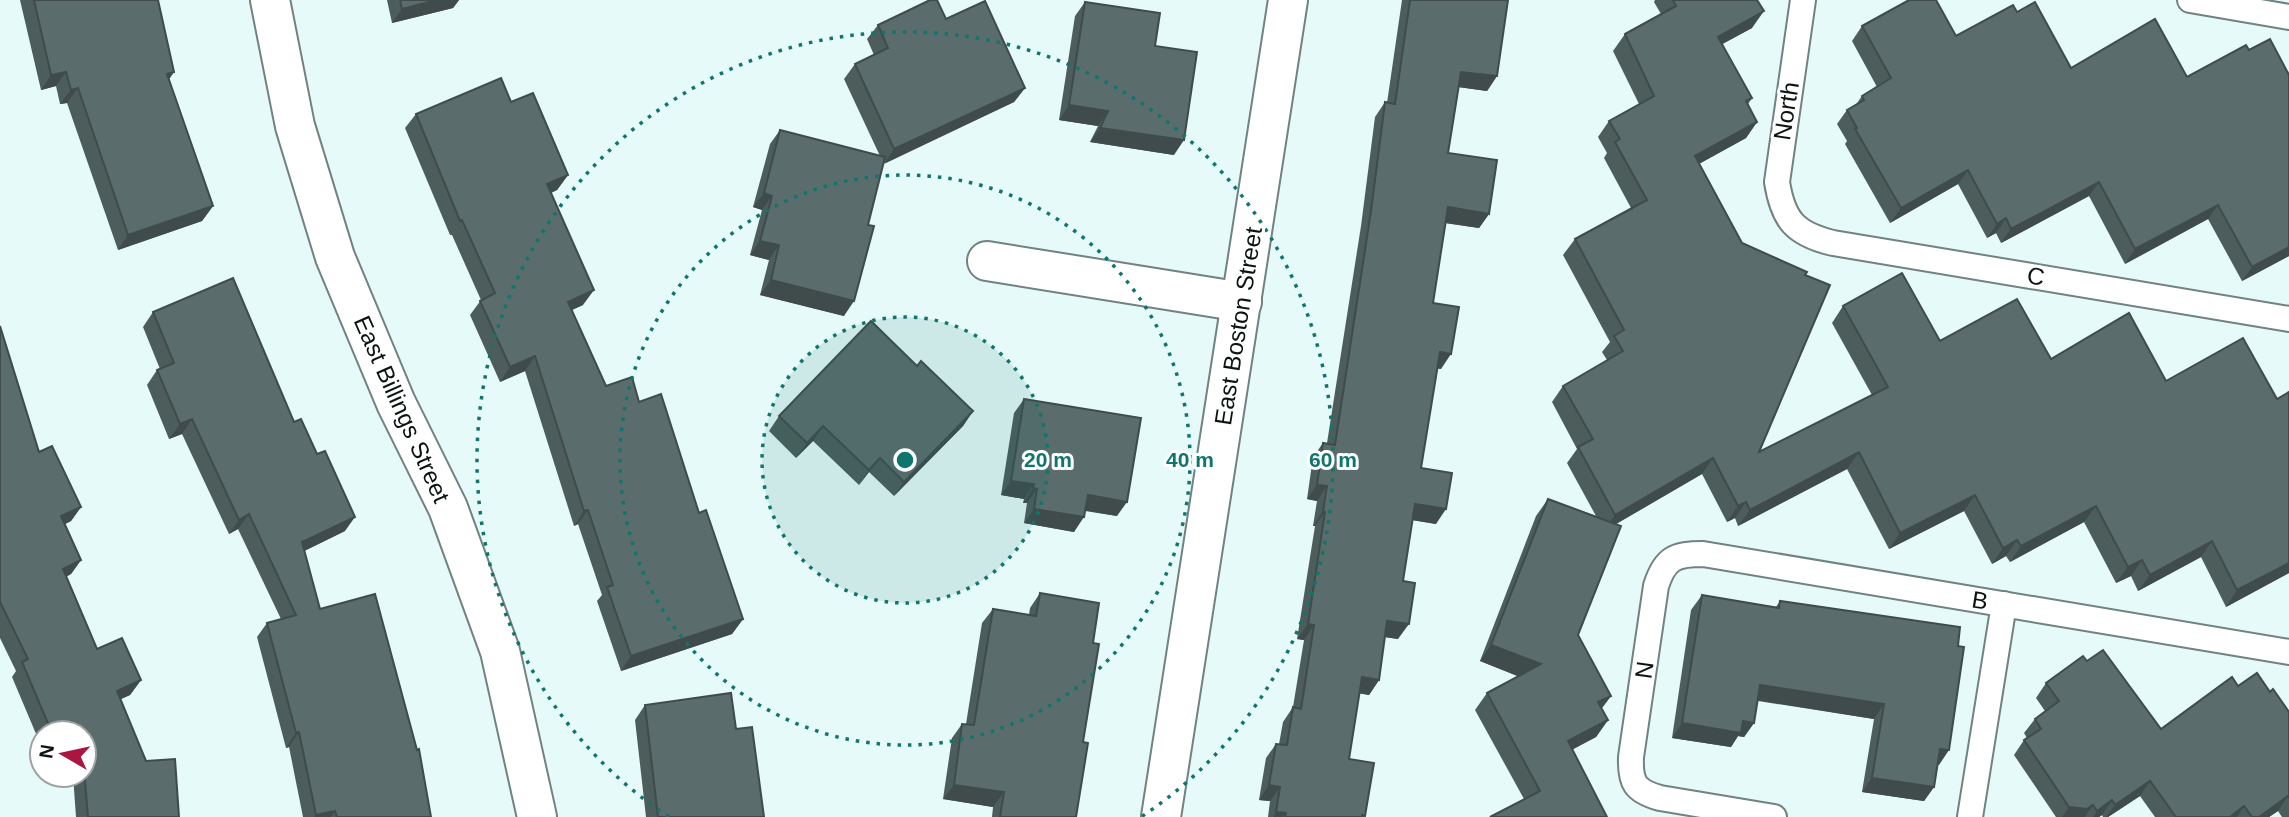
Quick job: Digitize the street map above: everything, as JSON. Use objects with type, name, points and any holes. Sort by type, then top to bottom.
[{"type":"street","name":"East Billings Street","points":[[270,0],[295,126],[335,257],[396,403],[448,508],[500,651],[537,817]]},
{"type":"street","name":"East Boston Street","points":[[1161,817],[1288,0]]},
{"type":"street","points":[[987,261],[1242,302]]},
{"type":"lane","name":"North","points":[[1788,219],[1780,201],[1777,182],[1803,0]]},
{"type":"lane","points":[[2190,0],[2289,17]]},
{"type":"lane","name":"C","points":[[1788,219],[1801,232],[1833,243],[2289,319]]},
{"type":"lane","name":"B","points":[[1671,558],[1703,554],[2289,652]]},
{"type":"lane","name":"N","points":[[1671,558],[1661,570],[1656,586],[1631,757],[1630,772],[1635,785],[1645,793],[1660,798],[1774,817]]},
{"type":"lane","points":[[1970,817],[2004,604]]},
{"type":"building","points":[[34,0],[158,0],[174,72],[167,74],[213,206],[128,235],[78,88],[71,90],[66,72],[51,75]]},
{"type":"building","points":[[400,0],[437,0],[402,9]]},
{"type":"building","points":[[930,0],[937,0],[946,19],[985,1],[1025,88],[894,149],[855,64],[888,48],[878,25]]},
{"type":"building","points":[[1410,0],[1508,0],[1497,76],[1461,72],[1448,153],[1497,160],[1489,214],[1448,207],[1433,303],[1459,307],[1451,354],[1440,352],[1421,468],[1452,473],[1446,509],[1415,504],[1403,581],[1415,583],[1409,624],[1387,621],[1379,680],[1362,677],[1349,759],[1374,763],[1365,816],[1285,817],[1286,813],[1276,812],[1280,787],[1269,785],[1276,744],[1287,745],[1293,707],[1301,709],[1314,625],[1308,624],[1325,512],[1327,486],[1317,485],[1323,443],[1335,445],[1385,102],[1395,104]]},
{"type":"building","points":[[1673,0],[1757,0],[1764,11],[1718,37],[1752,98],[1746,101],[1757,122],[1695,156],[1742,243],[1830,285],[1759,452],[1888,387],[1843,306],[1902,273],[1940,341],[2017,299],[2051,359],[2129,313],[2166,381],[2243,338],[2277,399],[2289,392],[2289,563],[2237,590],[2212,541],[2150,575],[2142,560],[2128,567],[2096,506],[2021,546],[2017,540],[2003,548],[1975,495],[1900,533],[1859,452],[1750,510],[1746,502],[1738,506],[1713,458],[1615,515],[1578,447],[1593,439],[1563,386],[1623,351],[1614,336],[1624,330],[1575,239],[1647,200],[1615,142],[1620,139],[1609,121],[1654,96],[1625,34],[1676,6]]},
{"type":"building","points":[[1909,0],[1936,0],[1956,36],[2013,5],[2017,12],[2035,2],[2071,68],[2155,19],[2187,77],[2246,45],[2249,50],[2270,39],[2289,75],[2289,247],[2252,267],[2218,205],[2135,249],[2099,182],[2011,229],[2006,218],[1997,224],[1968,170],[1901,208],[1855,129],[1857,128],[1847,110],[1864,100],[1862,96],[1891,78],[1862,26]]},
{"type":"building","points":[[1085,2],[1160,13],[1155,46],[1197,52],[1184,140],[1100,128],[1108,111],[1069,105]]},
{"type":"building","points":[[501,78],[511,102],[533,93],[568,175],[547,184],[594,290],[568,302],[606,386],[632,377],[639,402],[661,394],[699,513],[706,510],[743,619],[631,656],[607,587],[613,585],[588,510],[584,511],[535,356],[510,367],[480,301],[495,293],[462,220],[460,221],[416,114]]},
{"type":"building","points":[[780,130],[885,157],[868,225],[874,226],[854,301],[771,280],[779,245],[760,241],[772,196],[764,193]]},
{"type":"building","points":[[233,278],[294,422],[301,419],[317,454],[325,451],[355,517],[302,542],[320,609],[375,594],[417,750],[419,749],[431,817],[337,817],[335,811],[316,815],[299,732],[296,733],[267,623],[296,615],[249,514],[239,520],[192,419],[180,424],[157,370],[174,363],[153,312]]},
{"type":"building","points":[[871,321],[917,366],[921,361],[973,411],[904,482],[880,458],[869,470],[823,426],[807,443],[779,416]]},
{"type":"building","points":[[0,326],[39,452],[52,446],[81,507],[61,516],[81,560],[63,569],[97,649],[122,638],[141,680],[117,691],[146,761],[175,759],[179,817],[88,817],[86,789],[98,789],[98,719],[46,719],[22,662],[28,659],[0,602]]},
{"type":"building","points":[[1024,399],[1141,418],[1127,502],[1088,495],[1084,517],[1034,509],[1037,489],[1033,488],[1034,484],[1011,481]]},
{"type":"building","points":[[1548,499],[1621,526],[1578,635],[1611,696],[1598,702],[1608,720],[1568,741],[1607,817],[1490,817],[1540,791],[1487,693],[1541,664],[1491,645]]},
{"type":"building","points":[[1040,593],[1099,603],[1093,643],[1099,644],[1083,742],[1088,743],[1076,817],[1000,817],[1004,792],[954,785],[962,724],[974,725],[993,609],[1036,616]]},
{"type":"building","points":[[1702,595],[1779,608],[1780,601],[1960,627],[1958,646],[1964,647],[1949,750],[1940,749],[1934,787],[1872,778],[1884,704],[1760,685],[1754,723],[1743,721],[1741,733],[1682,723]]},
{"type":"building","points":[[2103,650],[2161,729],[2232,677],[2238,686],[2257,673],[2270,692],[2273,689],[2289,712],[2289,798],[2288,796],[2259,817],[2252,817],[2244,806],[2230,817],[2176,817],[2150,781],[2115,805],[2112,800],[2097,811],[2093,805],[2087,809],[2069,807],[2024,740],[2041,729],[2035,719],[2059,701],[2046,683],[2083,656],[2087,661]]},
{"type":"building","points":[[731,693],[736,729],[752,727],[764,817],[658,817],[645,705]]}]
